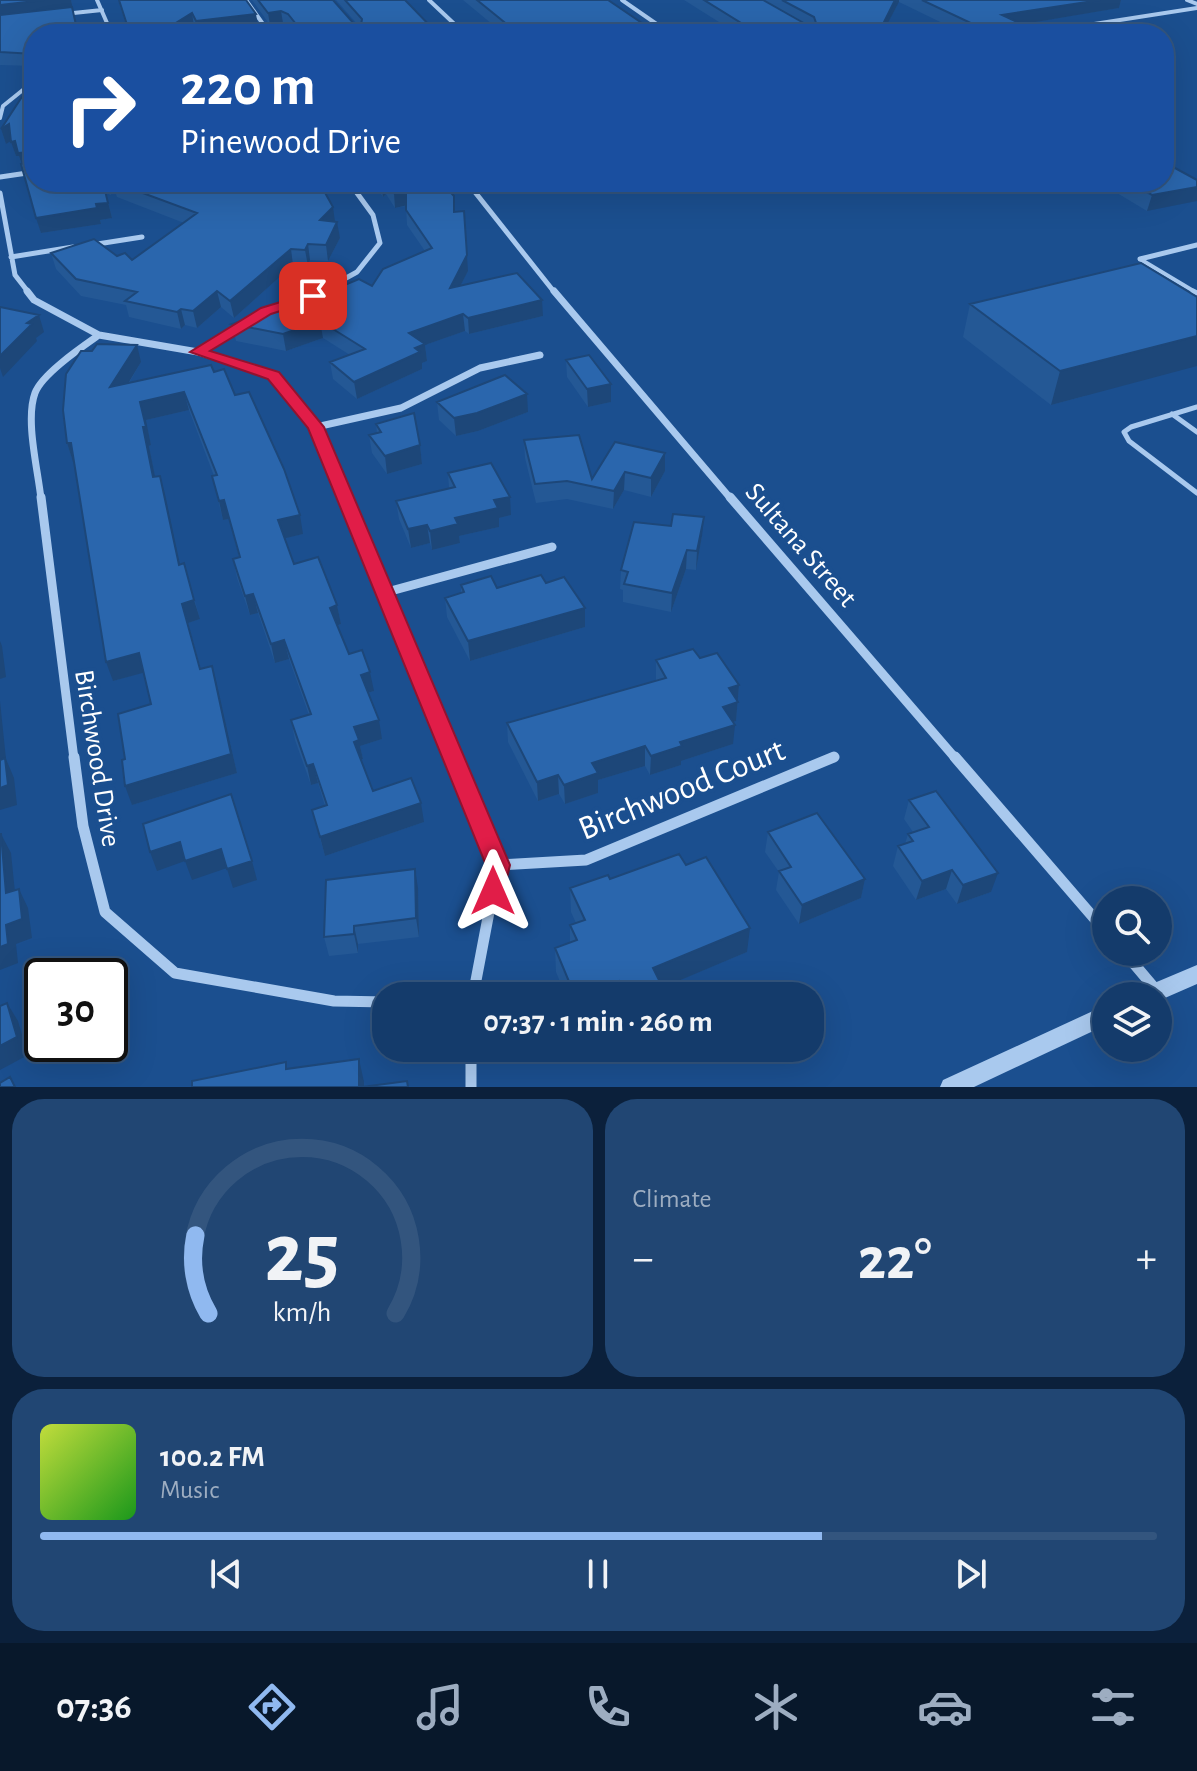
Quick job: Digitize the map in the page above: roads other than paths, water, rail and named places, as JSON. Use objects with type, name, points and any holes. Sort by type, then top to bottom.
[{"type":"street","points":[[97,0],[106,24]]},
{"type":"street","points":[[246,0],[263,24]]},
{"type":"street","points":[[429,0],[454,24]]},
{"type":"street","points":[[622,0],[657,24]]},
{"type":"street","points":[[1187,0],[1197,6]]},
{"type":"street","points":[[1090,24],[1197,6]]},
{"type":"street","points":[[58,15],[102,10]]},
{"type":"street","points":[[0,118],[3,106],[24,88]]},
{"type":"street","points":[[0,177],[24,173]]},
{"type":"street","points":[[198,352],[266,311],[337,288],[369,264],[380,243],[373,215],[356,192]]},
{"type":"street","name":"Sultana Street","points":[[475,192],[576,319],[1092,916]]},
{"type":"street","points":[[0,193],[15,275],[34,300],[99,335],[198,352],[274,375],[316,427],[498,865],[476,982]]},
{"type":"street","points":[[11,257],[142,237]]},
{"type":"street","points":[[1140,259],[1197,245]]},
{"type":"street","name":"Birchwood Drive","points":[[99,335],[64,360],[35,392],[32,426],[83,826],[105,912],[175,973],[334,1001],[372,1002]]},
{"type":"street","points":[[316,427],[401,408],[480,368],[540,355]]},
{"type":"street","points":[[387,592],[552,547]]},
{"type":"street","name":"Birchwood Court","points":[[498,865],[586,860],[834,757]]},
{"type":"street","points":[[1172,985],[1197,974]]},
{"type":"street","points":[[951,1087],[1092,1022]]},
{"type":"street","points":[[471,1062],[471,1087]]},
{"type":"lane","points":[[1140,259],[1197,293]]},
{"type":"lane","points":[[1197,407],[1131,427],[1124,432],[1129,441],[1197,493]]},
{"type":"lane","points":[[1172,414],[1197,432]]}]
